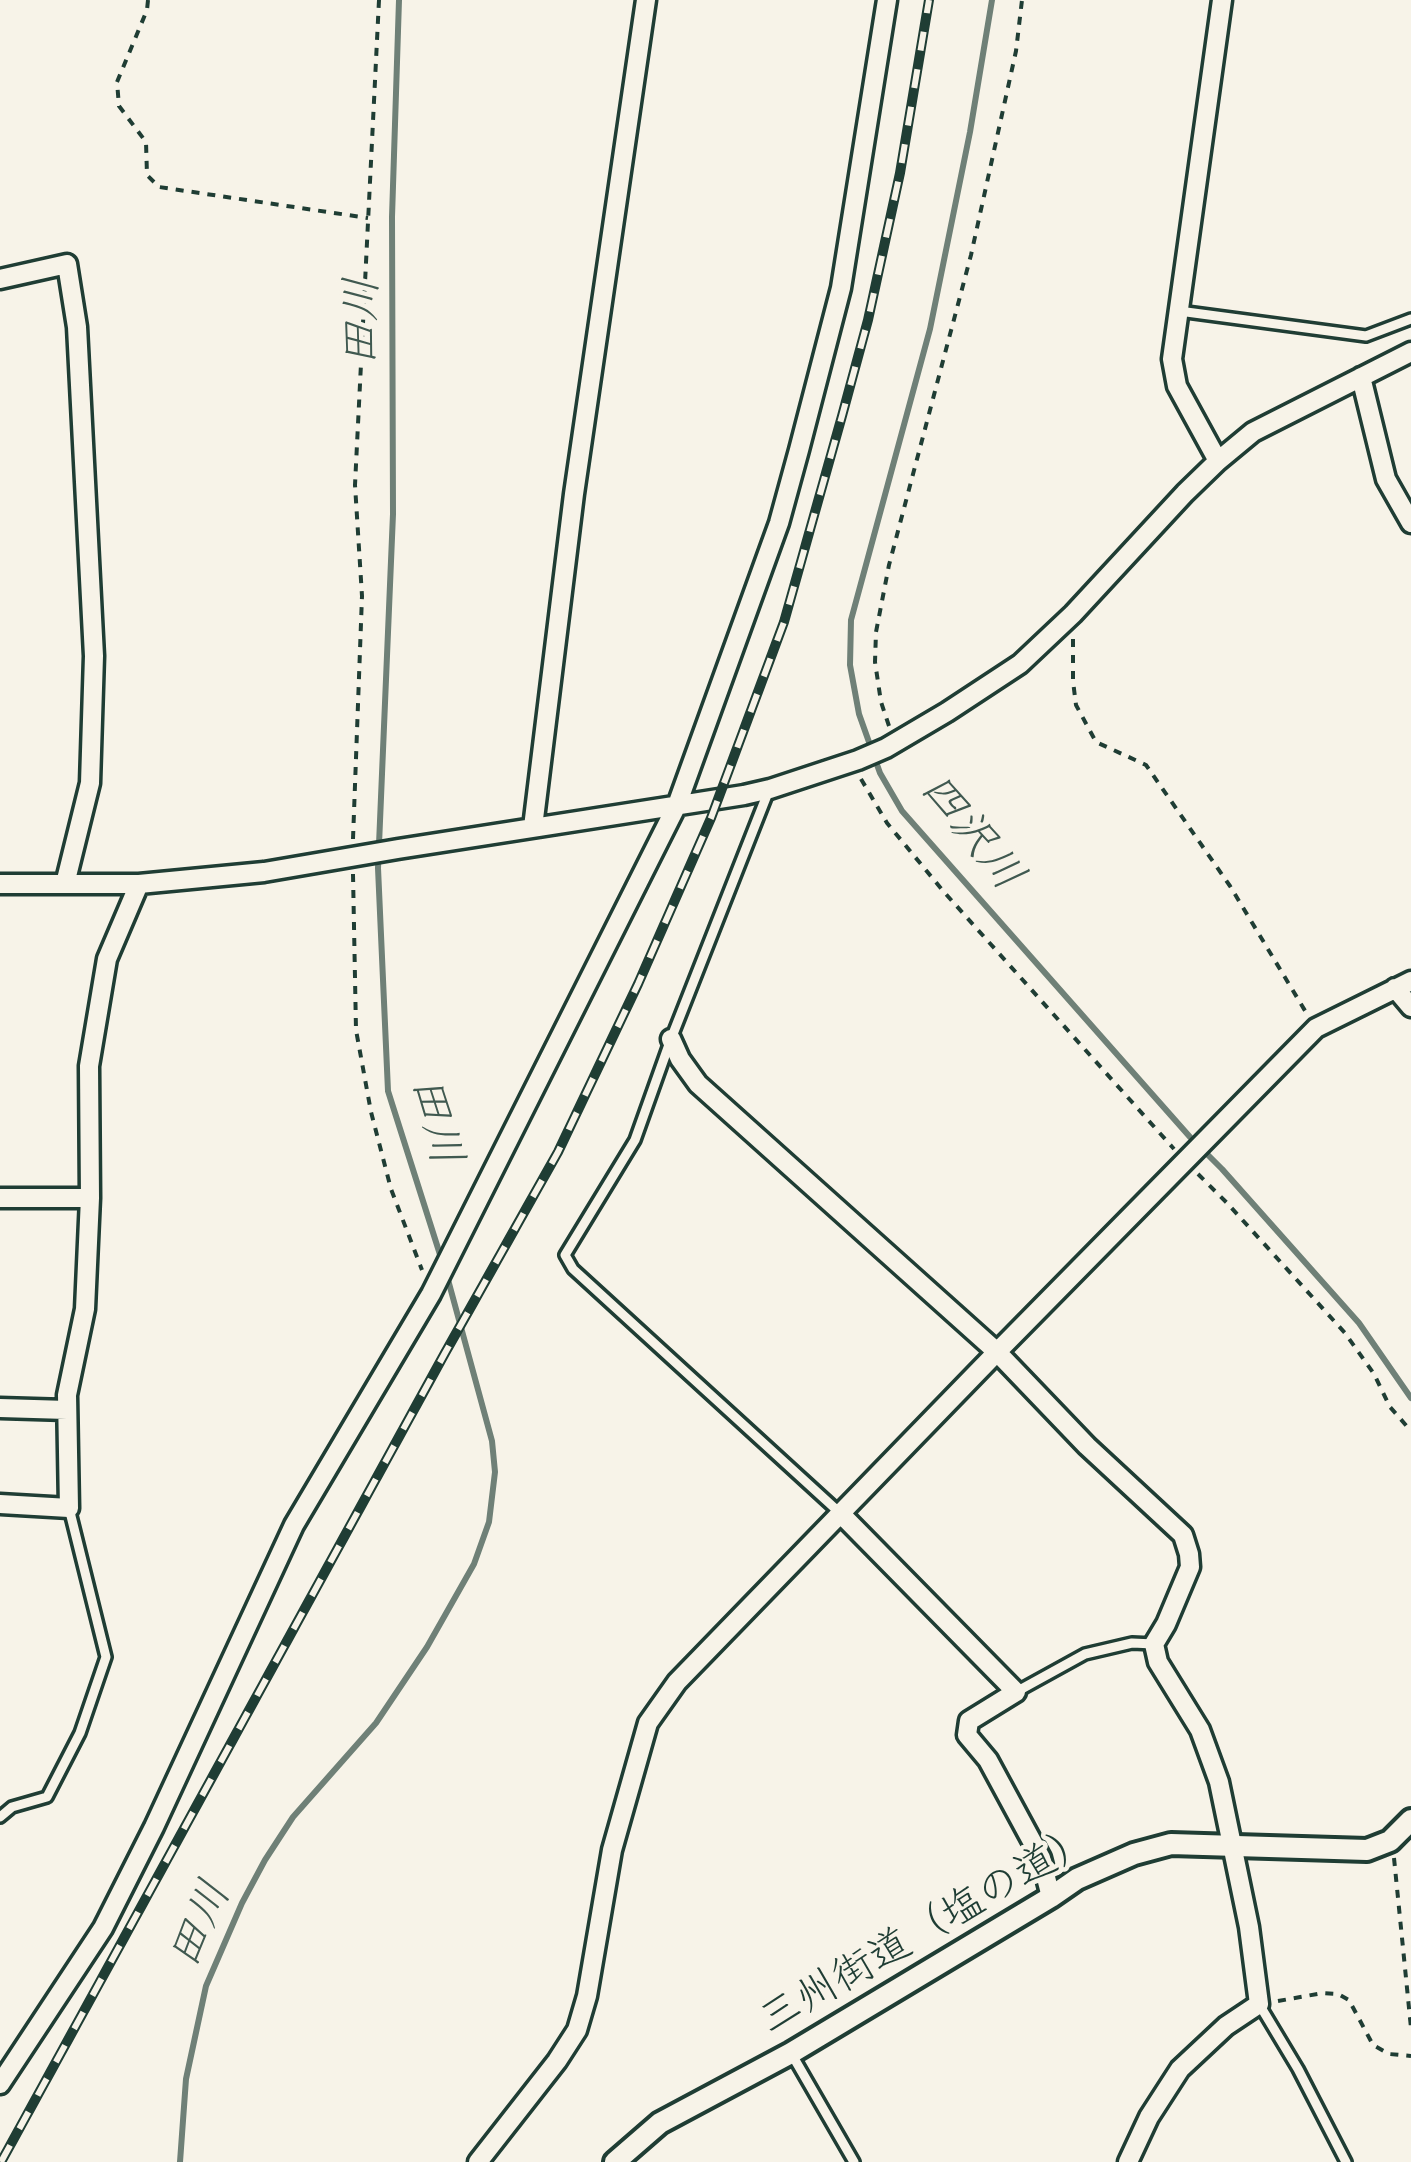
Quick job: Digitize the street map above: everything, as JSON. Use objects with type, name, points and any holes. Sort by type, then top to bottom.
[{"type":"street","points":[[533,827],[574,494],[646,0]]},
{"type":"street","points":[[0,2084],[103,1928],[294,1525],[454,1250],[677,805],[773,541],[800,450],[841,288],[886,0]]},
{"type":"street","points":[[1218,461],[1177,386],[1172,360],[1222,0]]},
{"type":"street","points":[[0,279],[67,264],[77,327],[94,656],[90,783],[65,884]]},
{"type":"street","points":[[0,884],[139,884],[264,872],[770,789],[854,761],[891,745],[1020,664],[1073,614],[1185,493],[1253,432],[1411,352]]},
{"type":"street","points":[[1361,377],[1386,479],[1411,523]]},
{"type":"street","points":[[0,1504],[69,1508],[67,1394],[86,1309],[89,1066],[107,959],[139,884]]},
{"type":"street","points":[[478,2162],[577,2030],[587,1996],[612,1850],[648,1723],[676,1682],[1316,1028],[1403,985],[1411,1006]]},
{"type":"street","points":[[672,1038],[680,1059],[698,1084],[997,1352],[1087,1446],[1183,1535],[1190,1567],[1154,1644],[1158,1662],[1200,1730],[1220,1782],[1249,1927],[1259,2004],[1226,2026],[1180,2069],[1149,2117],[1128,2162]]},
{"type":"street","points":[[0,1198],[90,1198]]},
{"type":"street","points":[[0,1408],[68,1410]]},
{"type":"street","points":[[840,1514],[1016,1692],[970,1721],[967,1735],[988,1760],[1041,1858],[1051,1897]]},
{"type":"street","points":[[1390,1840],[1411,1820]]},
{"type":"street","name":"三州街道（塩の道）","points":[[615,2162],[660,2122],[791,2052],[1077,1879],[1134,1854],[1171,1844],[1368,1850],[1390,1840]]},
{"type":"lane","points":[[1178,311],[1366,336],[1411,319]]},
{"type":"lane","points":[[770,789],[634,1140],[565,1255],[573,1269],[840,1514]]},
{"type":"lane","points":[[0,1817],[12,1808],[47,1797],[80,1732],[106,1657],[69,1508]]},
{"type":"lane","points":[[1016,1692],[1085,1654],[1132,1643],[1154,1644]]},
{"type":"lane","points":[[1259,2004],[1346,2162]]},
{"type":"lane","points":[[791,2052],[854,2162]]},
{"type":"path","points":[[148,0],[117,82],[119,106],[146,142],[147,175],[159,186],[368,218]]},
{"type":"path","points":[[379,0],[355,484],[362,596],[356,1030],[391,1189],[434,1286]]},
{"type":"path","points":[[891,745],[880,702],[876,632],[889,565],[971,256],[1016,51],[1022,0]]},
{"type":"path","points":[[1073,614],[1076,705],[1096,742],[1146,765],[1230,886],[1316,1028]]},
{"type":"path","points":[[854,761],[887,823],[944,892],[1346,1334],[1374,1374],[1390,1407],[1411,1431]]},
{"type":"path","points":[[1390,1840],[1411,2028]]},
{"type":"path","points":[[1259,2004],[1338,1994],[1349,2000],[1372,2045],[1388,2054],[1411,2056]]},
{"type":"waterway","name":"田川","points":[[399,0],[392,217],[393,514],[378,868],[388,1091],[443,1264]]},
{"type":"waterway","name":"四沢川","points":[[992,0],[930,329],[851,620],[850,665],[859,714],[880,773],[902,811],[1359,1323],[1411,1398]]},
{"type":"waterway","name":"田川","points":[[180,2162],[186,2079],[206,1986],[242,1903],[293,1817],[376,1723],[427,1647],[474,1564],[489,1522],[495,1472],[492,1441],[447,1276]]},
{"type":"railway","points":[[1,2162],[558,1152],[711,818],[784,622],[868,320],[900,173],[929,0]]}]
